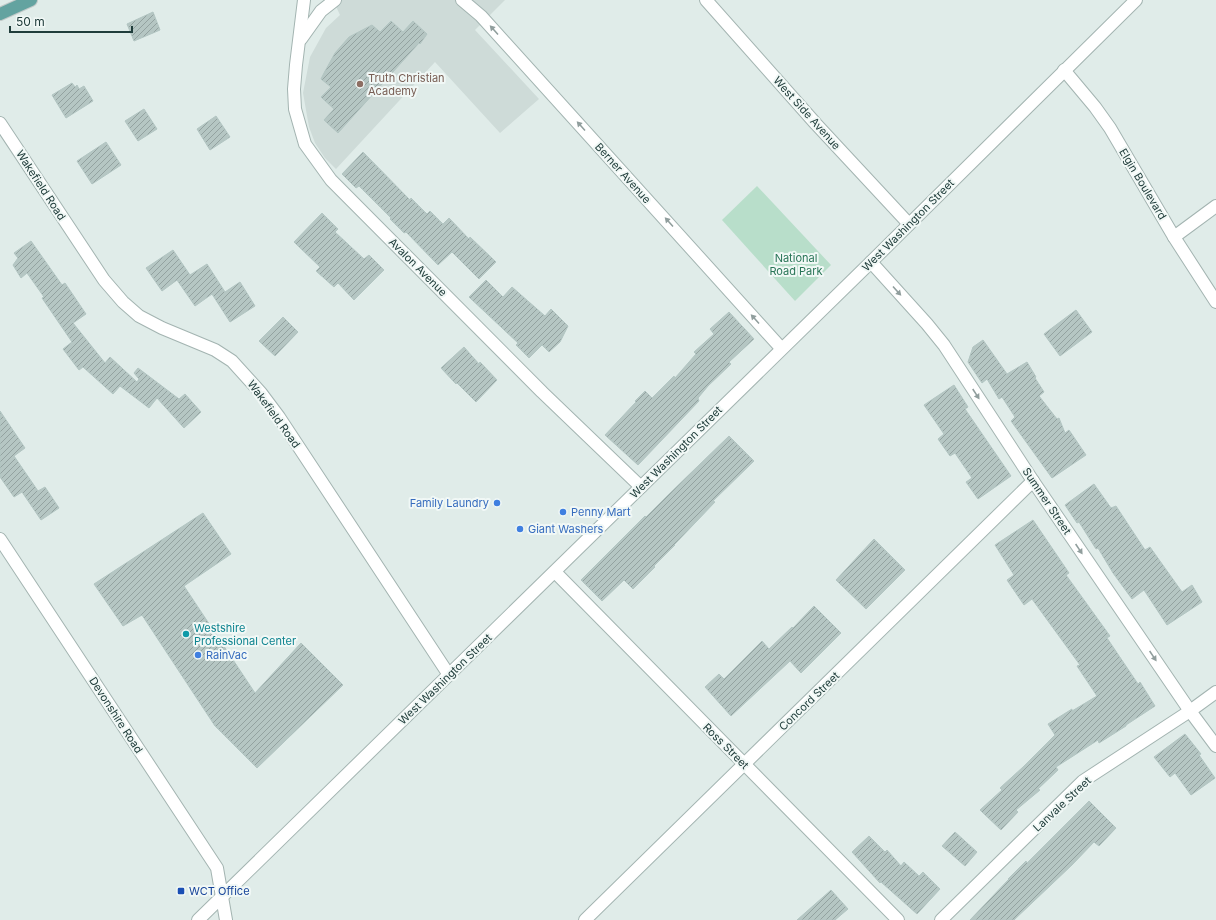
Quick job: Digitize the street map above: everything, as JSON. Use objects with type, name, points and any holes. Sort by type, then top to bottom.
[{"type":"main road","points":[[0,14],[31,0]]},
{"type":"street","name":"Avalon Avenue","points":[[304,0],[294,89],[295,109],[305,144],[331,180],[542,392],[641,487]]},
{"type":"street","points":[[298,43],[321,12],[335,0]]},
{"type":"street","name":"Berner Avenue","points":[[462,0],[481,16],[782,348]]},
{"type":"street","name":"West Side Avenue","points":[[706,0],[816,124],[909,224]]},
{"type":"street","name":"West Washington Street","points":[[198,920],[555,572],[1136,0]]},
{"type":"street","name":"Elgin Boulevard","points":[[1064,70],[1095,107],[1110,128],[1174,236],[1216,302]]},
{"type":"street","name":"Wakefield Road","points":[[0,123],[104,280],[123,302],[140,316],[162,328],[214,350],[232,361],[261,393],[279,417],[449,675]]},
{"type":"street","points":[[1174,236],[1216,206]]},
{"type":"street","name":"Summer Street","points":[[871,262],[944,345],[1033,481],[1190,711],[1216,746]]},
{"type":"street","name":"Concord Street","points":[[585,920],[1033,481]]},
{"type":"street","name":"Devonshire Road","points":[[0,539],[216,868],[226,920]]},
{"type":"street","name":"Ross Street","points":[[555,572],[898,920]]},
{"type":"street","name":"Lanvale Street","points":[[941,920],[1083,781],[1190,711],[1216,692]]},
{"type":"shaded area","name":"Truth Christian Academy","points":[[333,0],[505,0],[475,30],[539,99],[500,133],[435,62],[336,169],[325,158],[315,143],[309,127],[303,93],[310,57],[326,28],[340,15]]},
{"type":"green space","name":"National Road Park","points":[[757,186],[831,265],[795,301],[722,220]]},
{"type":"building","points":[[153,12],[160,30],[134,41],[127,24]]},
{"type":"building","points":[[391,21],[403,32],[413,21],[427,34],[420,44],[419,43],[338,133],[324,120],[334,109],[321,97],[331,87],[321,79],[335,53],[349,37],[372,25],[380,32]]},
{"type":"building","points":[[72,83],[75,87],[77,85],[79,89],[84,86],[93,101],[66,118],[52,95]]},
{"type":"building","points":[[144,109],[157,129],[138,141],[125,121]]},
{"type":"building","points":[[216,116],[230,137],[210,150],[197,129]]},
{"type":"building","points":[[106,142],[121,165],[92,184],[77,161]]},
{"type":"building","points":[[363,152],[410,200],[411,198],[427,214],[430,211],[443,224],[449,218],[469,239],[470,237],[496,262],[479,279],[452,252],[438,265],[406,232],[404,233],[390,219],[391,218],[359,186],[356,188],[342,174]]},
{"type":"building","points":[[322,213],[338,229],[335,232],[364,259],[369,255],[384,270],[354,300],[338,283],[334,287],[316,271],[320,267],[294,242]]},
{"type":"building","points":[[31,241],[62,285],[65,283],[86,314],[73,323],[105,363],[110,357],[137,382],[139,379],[134,373],[138,368],[179,399],[185,394],[201,412],[184,428],[157,398],[149,408],[120,386],[113,394],[83,367],[79,370],[63,349],[72,342],[42,298],[44,297],[27,273],[21,278],[13,265],[18,258],[14,253]]},
{"type":"building","points":[[173,250],[190,275],[207,264],[225,292],[240,282],[255,306],[230,322],[212,294],[195,306],[177,280],[162,291],[146,268]]},
{"type":"building","points":[[486,280],[503,297],[512,287],[545,316],[551,309],[568,326],[560,342],[549,352],[542,345],[529,358],[516,345],[518,343],[469,297]]},
{"type":"building","points":[[1076,310],[1092,332],[1060,356],[1044,334]]},
{"type":"building","points":[[729,312],[754,339],[729,362],[731,364],[708,386],[698,398],[699,401],[638,465],[605,435],[645,391],[652,398],[674,376],[675,378],[696,354],[694,352],[714,334],[710,329]]},
{"type":"building","points":[[283,317],[298,332],[275,356],[259,341]]},
{"type":"building","points":[[983,340],[1007,374],[1027,362],[1044,392],[1039,396],[1057,419],[1059,418],[1065,433],[1069,430],[1086,455],[1052,478],[1011,421],[1015,417],[1002,397],[999,399],[987,379],[982,383],[968,362],[973,347]]},
{"type":"building","points":[[464,347],[479,364],[480,362],[497,380],[476,402],[441,368]]},
{"type":"building","points":[[954,385],[968,407],[965,409],[1011,476],[978,499],[966,482],[972,478],[955,453],[950,456],[938,439],[944,434],[924,405]]},
{"type":"building","points":[[0,411],[25,448],[14,456],[38,491],[45,487],[59,508],[41,520],[22,492],[14,497],[0,477]]},
{"type":"building","points":[[729,436],[754,461],[713,501],[715,502],[633,589],[624,580],[602,601],[581,580],[645,516],[646,517]]},
{"type":"building","points":[[1094,484],[1111,508],[1116,506],[1145,550],[1150,547],[1182,592],[1192,585],[1202,602],[1167,625],[1144,590],[1132,599],[1113,573],[1098,548],[1096,549],[1079,522],[1077,523],[1065,505]]},
{"type":"building","name":"Westshire Professional Center","points":[[203,513],[231,554],[184,586],[255,693],[301,643],[343,685],[257,768],[215,726],[142,615],[123,626],[94,584]]},
{"type":"building","points":[[1033,520],[1069,573],[1066,575],[1110,636],[1107,638],[1138,684],[1140,682],[1155,706],[1099,743],[1098,740],[1056,767],[1058,770],[1038,789],[1040,790],[1016,810],[1018,812],[1001,830],[980,810],[1002,790],[1000,788],[1055,735],[1048,724],[1097,696],[1077,666],[1080,665],[1032,599],[1024,605],[1007,580],[1014,575],[995,545]]},
{"type":"building","points":[[874,539],[905,570],[866,609],[836,580]]},
{"type":"building","points":[[814,606],[841,633],[801,673],[790,661],[731,716],[705,687],[719,674],[724,679],[762,641],[769,649],[792,627],[793,628]]},
{"type":"building","points":[[1185,734],[1201,754],[1199,755],[1215,778],[1191,795],[1175,773],[1170,777],[1154,757]]},
{"type":"building","points":[[1089,801],[1116,828],[1099,846],[1094,842],[1014,920],[970,920],[1026,861],[1027,863]]},
{"type":"building","points":[[955,832],[977,852],[965,866],[942,846]]},
{"type":"building","points":[[869,836],[885,852],[887,850],[901,866],[904,862],[919,876],[923,872],[940,889],[917,914],[881,882],[880,883],[852,852]]},
{"type":"building","points":[[831,890],[848,909],[835,920],[797,920]]},
{"type":"place","name":"Truth Christian Academy","points":[[360,84]]},
{"type":"place","name":"Family Laundry","points":[[497,503]]},
{"type":"place","name":"Penny Mart","points":[[563,512]]},
{"type":"place","name":"Giant Washers","points":[[520,529]]},
{"type":"place","name":"Westshire Professional Center","points":[[186,634]]},
{"type":"place","name":"RainVac","points":[[198,655]]},
{"type":"place","name":"WCT Office","points":[[181,891]]}]
